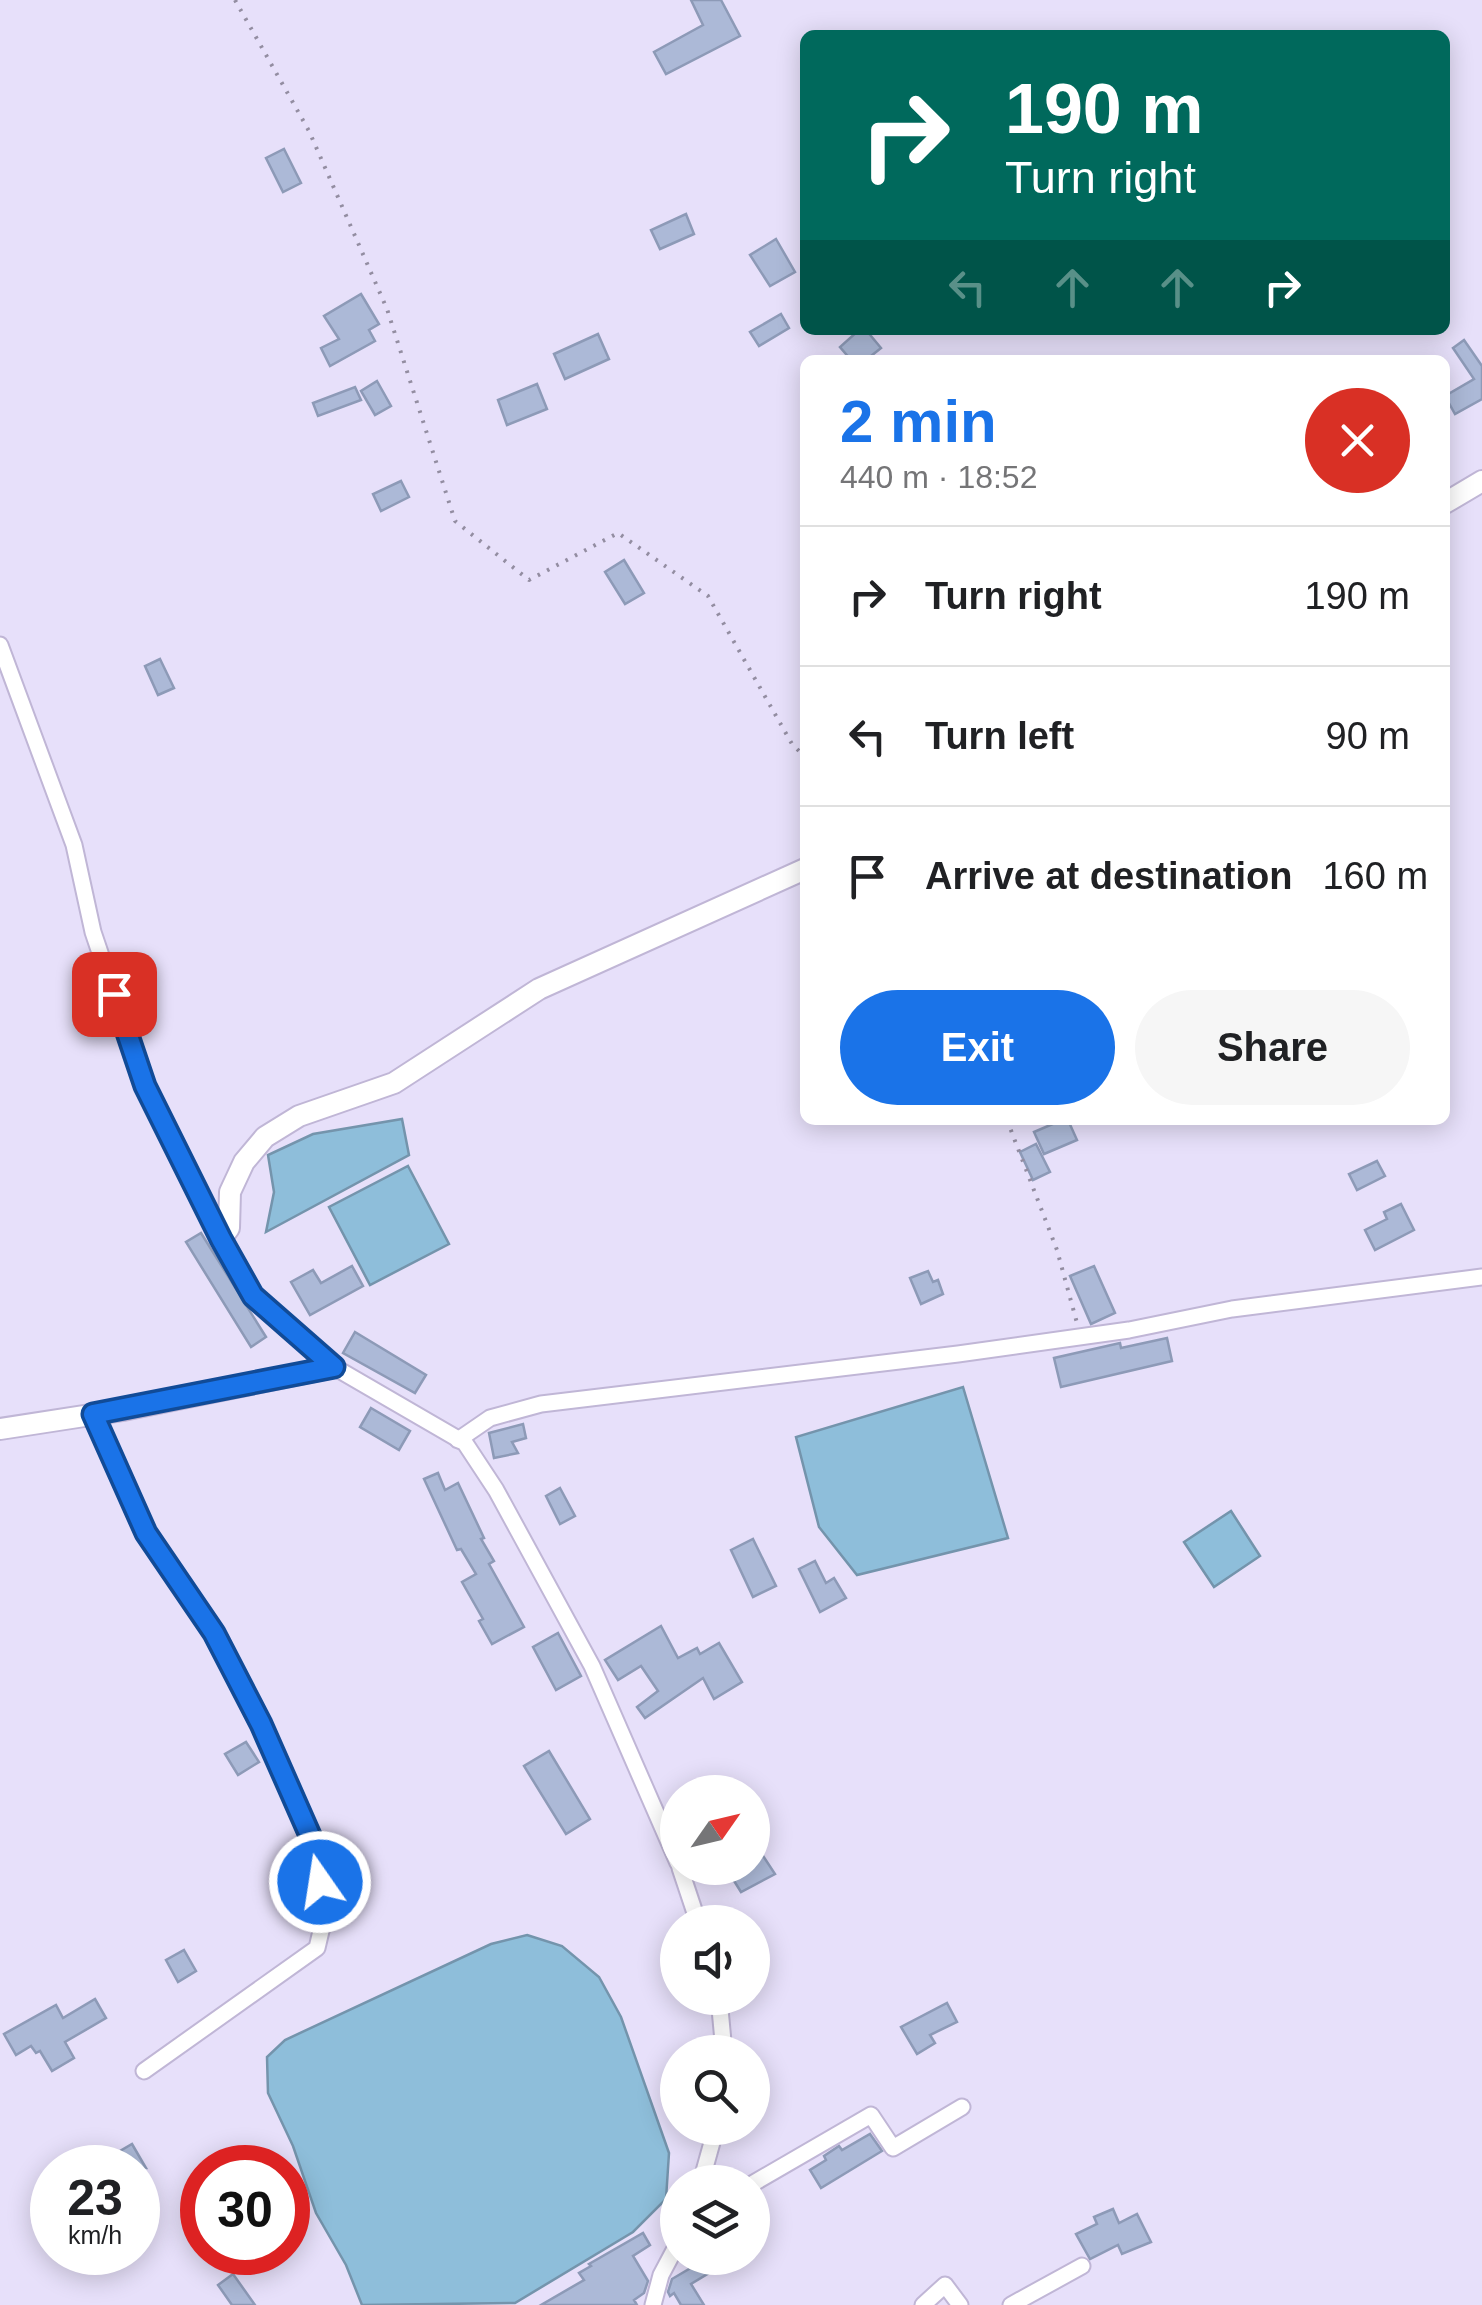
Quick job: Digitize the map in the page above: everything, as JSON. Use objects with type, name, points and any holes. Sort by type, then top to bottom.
[{"type":"street","points":[[1450,500],[1482,481]]},
{"type":"street","points":[[0,645],[74,845],[93,932],[145,1086],[221,1239],[253,1296],[334,1367],[465,1443],[496,1490],[592,1666],[660,1823]]},
{"type":"street","points":[[221,1239],[229,1228],[230,1192],[244,1162],[265,1138],[299,1116],[394,1082],[539,989],[800,871]]},
{"type":"street","points":[[458,1440],[490,1418],[540,1404],[1080,1336],[1232,1310],[1482,1276]]},
{"type":"street","points":[[0,1429],[334,1367]]},
{"type":"street","points":[[93,1414],[146,1533],[214,1633],[261,1724],[316,1849],[325,1914],[317,1948],[144,2070]]},
{"type":"street","points":[[770,2174],[871,2115],[894,2148],[962,2107]]},
{"type":"street","points":[[1012,2305],[1082,2266]]},
{"type":"street","points":[[653,2305],[661,2275]]},
{"type":"street","points":[[922,2305],[945,2285],[960,2305]]},
{"type":"path","points":[[236,0],[309,130],[387,309],[456,521],[529,580],[618,533],[708,596],[800,752]]},
{"type":"path","points":[[1009,1125],[1057,1250],[1080,1336]]},
{"type":"water","points":[[402,1119],[409,1155],[266,1232],[274,1192],[268,1155],[313,1134]]},
{"type":"water","points":[[408,1166],[449,1244],[370,1285],[329,1207]]},
{"type":"water","points":[[963,1387],[1008,1538],[857,1575],[819,1527],[796,1437]]},
{"type":"water","points":[[1231,1511],[1260,1556],[1214,1587],[1184,1542]]},
{"type":"water","points":[[527,1935],[562,1946],[599,1977],[621,2017],[660,2128],[660,2145],[666,2145],[669,2153],[668,2165],[660,2165],[660,2205],[633,2232],[515,2303],[362,2305],[310,2196],[310,2145],[293,2145],[268,2093],[267,2057],[285,2040],[491,1944]]},
{"type":"building","points":[[691,0],[721,0],[740,36],[666,74],[654,52],[703,25]]},
{"type":"building","points":[[284,149],[301,183],[283,192],[266,158]]},
{"type":"building","points":[[686,214],[694,234],[660,249],[651,230]]},
{"type":"building","points":[[776,239],[795,272],[770,286],[750,255]]},
{"type":"building","points":[[361,294],[379,324],[369,330],[375,341],[330,366],[321,348],[339,339],[324,316]]},
{"type":"building","points":[[781,314],[789,328],[759,346],[750,332]]},
{"type":"building","points":[[598,334],[609,359],[565,379],[554,354]]},
{"type":"building","points":[[853,335],[870,335],[881,348],[872,355],[847,355],[840,347]]},
{"type":"building","points":[[1464,340],[1482,366],[1482,399],[1455,414],[1450,393],[1474,379],[1453,348]]},
{"type":"building","points":[[377,381],[391,406],[375,415],[361,391]]},
{"type":"building","points":[[537,384],[547,409],[507,425],[498,400]]},
{"type":"building","points":[[355,387],[361,400],[318,416],[313,403]]},
{"type":"building","points":[[401,481],[409,497],[381,511],[373,494]]},
{"type":"building","points":[[624,560],[644,593],[625,604],[605,572]]},
{"type":"building","points":[[160,659],[174,688],[158,695],[145,666]]},
{"type":"building","points":[[1050,1125],[1070,1125],[1077,1140],[1044,1154],[1034,1132]]},
{"type":"building","points":[[1036,1144],[1050,1172],[1033,1180],[1020,1152]]},
{"type":"building","points":[[1377,1161],[1385,1176],[1357,1190],[1349,1174]]},
{"type":"building","points":[[1401,1204],[1414,1230],[1375,1250],[1365,1230],[1387,1219],[1384,1212]]},
{"type":"building","points":[[201,1233],[266,1337],[251,1347],[186,1242]]},
{"type":"building","points":[[352,1266],[363,1286],[310,1315],[291,1282],[313,1270],[321,1283]]},
{"type":"building","points":[[1094,1266],[1115,1313],[1091,1324],[1070,1276]]},
{"type":"building","points":[[928,1271],[933,1282],[938,1280],[943,1294],[921,1304],[910,1278]]},
{"type":"building","points":[[355,1332],[426,1375],[415,1393],[343,1353]]},
{"type":"building","points":[[1167,1338],[1172,1361],[1061,1387],[1054,1358],[1120,1343],[1121,1348]]},
{"type":"building","points":[[371,1408],[410,1431],[399,1450],[360,1427]]},
{"type":"building","points":[[523,1424],[526,1438],[512,1442],[518,1453],[494,1458],[489,1433]]},
{"type":"building","points":[[438,1473],[445,1490],[458,1483],[494,1561],[489,1564],[524,1627],[492,1644],[462,1582],[476,1574],[461,1549],[457,1550],[424,1479]]},
{"type":"building","points":[[560,1488],[575,1516],[560,1524],[546,1496]]},
{"type":"building","points":[[753,1539],[776,1586],[753,1597],[731,1550]]},
{"type":"building","points":[[815,1561],[826,1583],[834,1578],[846,1598],[820,1612],[799,1569]]},
{"type":"building","points":[[661,1626],[678,1658],[697,1648],[700,1654],[719,1643],[742,1682],[714,1699],[703,1678],[645,1718],[637,1707],[658,1691],[641,1666],[618,1680],[605,1660]]},
{"type":"building","points":[[558,1633],[581,1676],[556,1690],[533,1647]]},
{"type":"building","points":[[246,1742],[259,1762],[238,1775],[225,1754]]},
{"type":"building","points":[[549,1751],[590,1819],[566,1834],[524,1766]]},
{"type":"building","points":[[184,1950],[196,1971],[178,1982],[166,1960]]},
{"type":"building","points":[[95,1999],[106,2018],[65,2042],[74,2058],[52,2071],[40,2051],[36,2053],[31,2046],[16,2055],[4,2034],[56,2005],[63,2018]]},
{"type":"building","points":[[947,2003],[957,2022],[930,2035],[935,2043],[917,2054],[901,2027]]},
{"type":"building","points":[[870,2134],[882,2151],[821,2188],[810,2170],[839,2146],[842,2150]]},
{"type":"building","points":[[1113,2209],[1119,2223],[1137,2214],[1151,2242],[1122,2254],[1118,2245],[1090,2259],[1076,2234],[1097,2224],[1094,2217]]},
{"type":"building","points":[[643,2233],[650,2245],[633,2256],[648,2281],[644,2293],[634,2300],[637,2305],[541,2305],[584,2280],[579,2273],[589,2264]]},
{"type":"building","points":[[234,2275],[255,2305],[232,2305],[218,2285]]},
{"type":"building","points":[[679,2275],[706,2275],[691,2284],[704,2305],[681,2305],[674,2293],[670,2296],[668,2292],[672,2279]]},
{"type":"route","points":[[114,994],[145,1086],[253,1296],[334,1367],[93,1414],[146,1533],[214,1633],[261,1724],[316,1849],[320,1882]]}]
